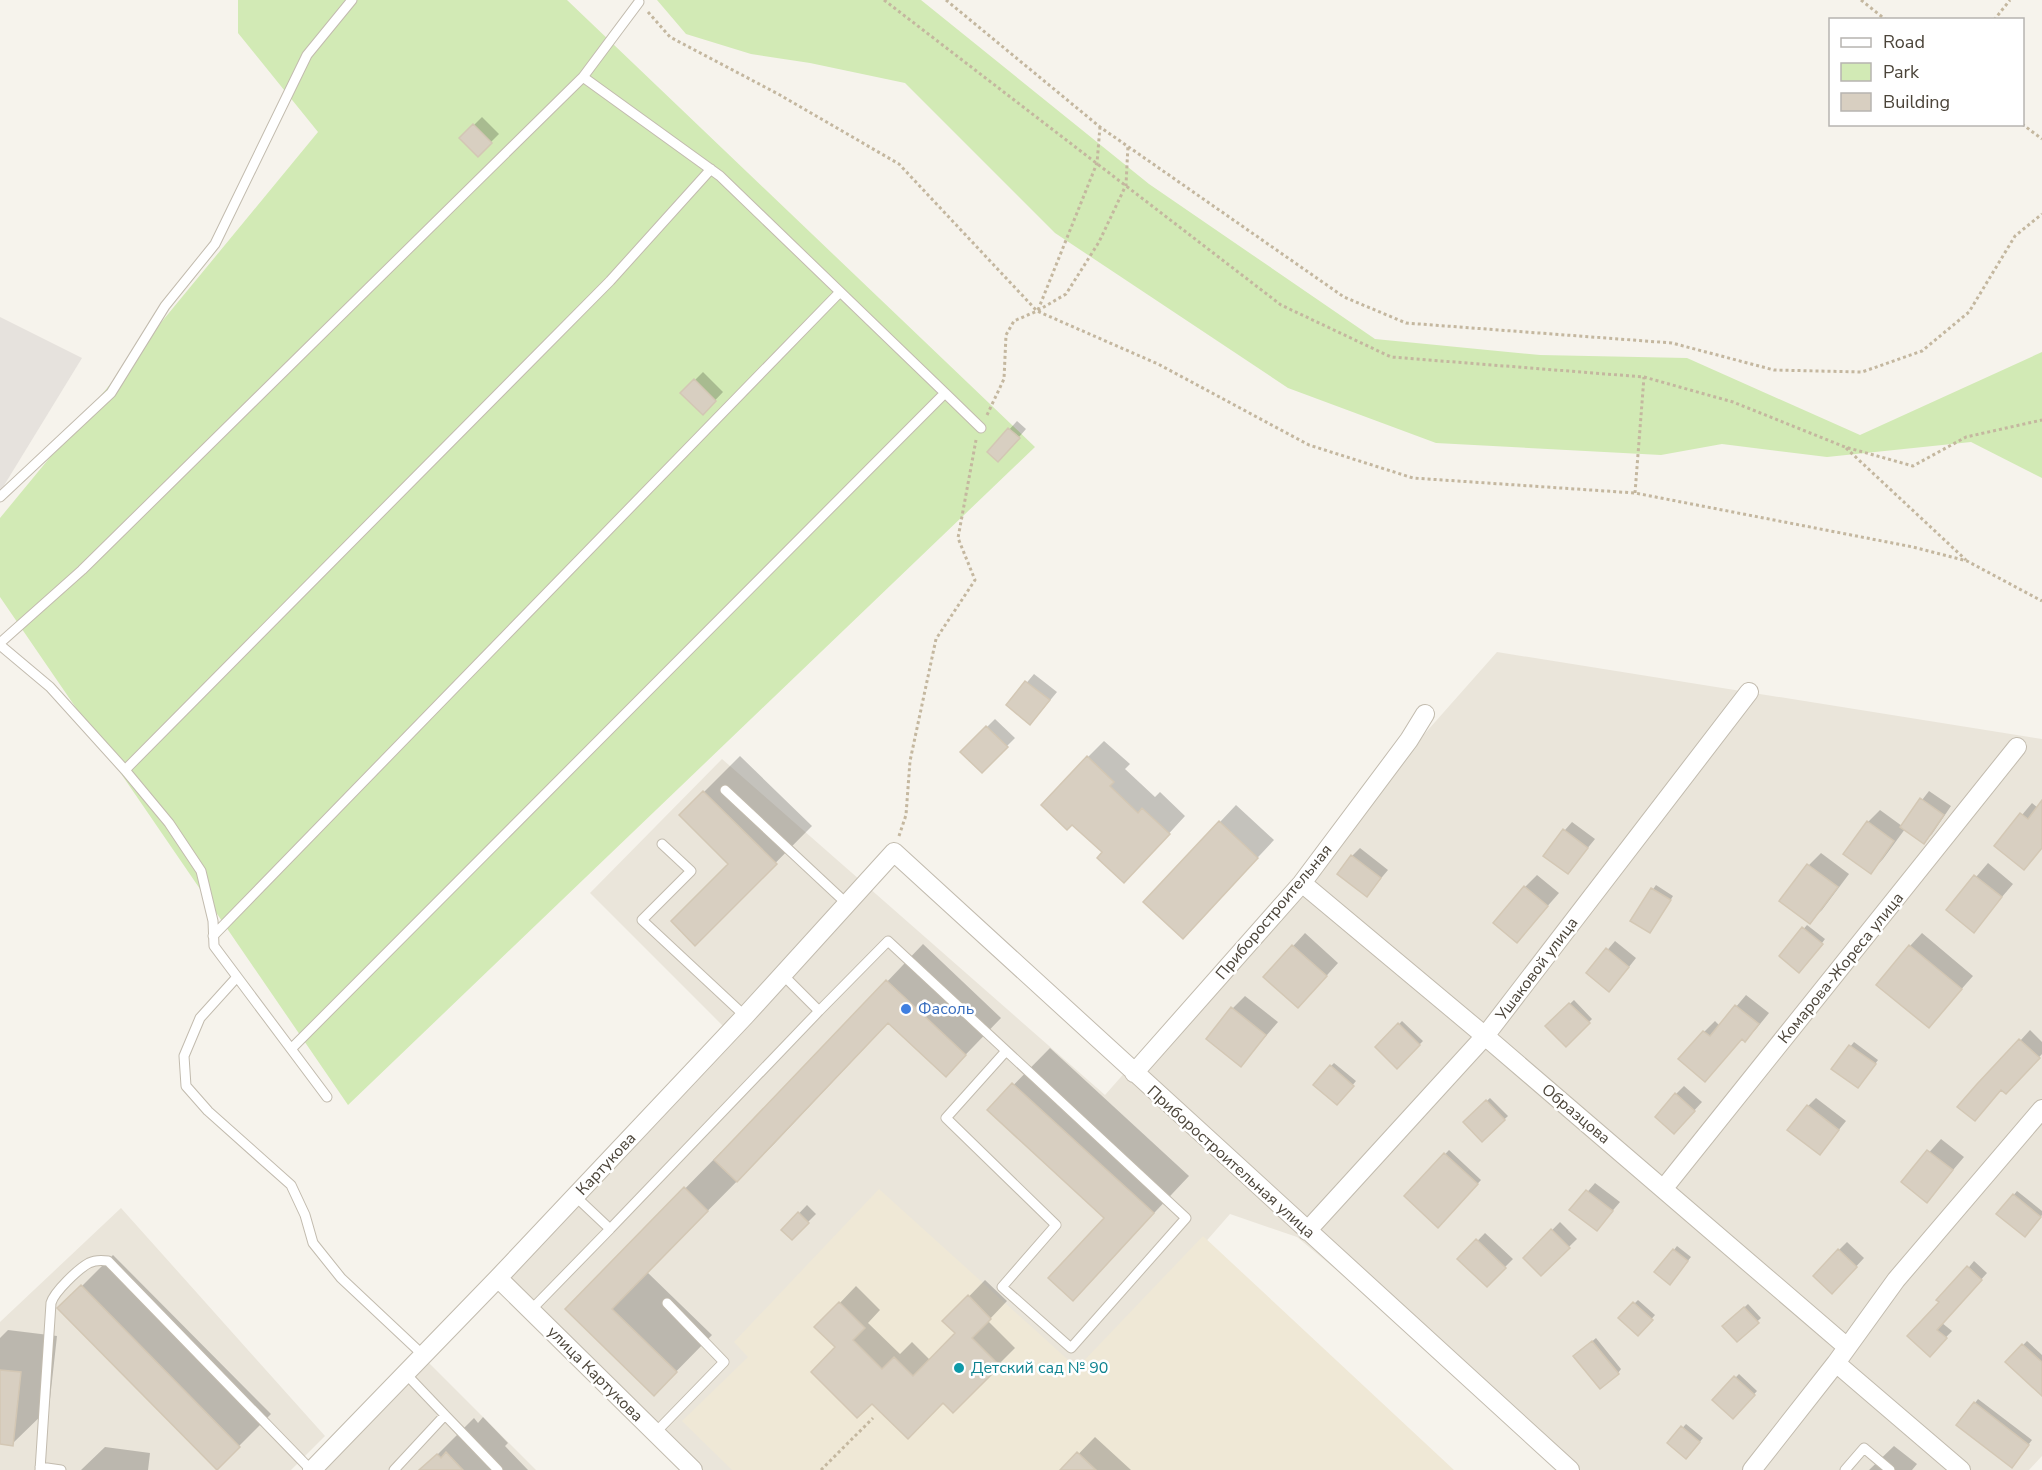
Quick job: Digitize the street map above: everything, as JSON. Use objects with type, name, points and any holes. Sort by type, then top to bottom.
[{"type":"street","name":"Ушаковой улица","points":[[1307,1231],[1485,1036],[1749,692]]},
{"type":"street","name":"Приборостроительная","points":[[1134,1073],[1302,883],[1409,740],[1425,714]]},
{"type":"street","name":"Комарова-Жореса улица","points":[[1664,1188],[2017,747]]},
{"type":"street","name":"Картукова","points":[[311,1470],[498,1278],[745,1016],[894,852]]},
{"type":"street","name":"Приборостроительная улица","points":[[894,852],[1570,1470]]},
{"type":"street","name":"Образцова","points":[[1302,883],[1664,1188],[1847,1347]]},
{"type":"street","points":[[1752,1470],[1836,1363],[1896,1281],[2042,1109]]},
{"type":"street","name":"улица Картукова","points":[[498,1278],[693,1470]]},
{"type":"street","points":[[1836,1363],[1958,1469]]},
{"type":"lane","points":[[0,497],[111,393],[165,306],[215,244],[308,55],[352,0]]},
{"type":"lane","points":[[327,1097],[214,946],[213,921],[201,871],[169,824],[125,770],[50,687],[0,644],[82,570],[583,77],[639,2]]},
{"type":"lane","points":[[583,77],[711,169],[981,428]]},
{"type":"lane","points":[[125,770],[610,281],[711,169]]},
{"type":"lane","points":[[213,936],[840,292]]},
{"type":"lane","points":[[291,1049],[945,393]]},
{"type":"lane","points":[[725,790],[846,903]]},
{"type":"lane","points":[[662,844],[691,871],[642,920],[745,1016]]},
{"type":"lane","points":[[531,1310],[888,941],[1186,1218],[1071,1348],[1002,1287],[1056,1225],[946,1118],[1006,1051]]},
{"type":"lane","points":[[782,974],[819,1011]]},
{"type":"lane","points":[[237,977],[200,1018],[184,1056],[186,1086],[208,1111],[291,1185],[304,1215],[312,1244],[341,1278],[423,1355]]},
{"type":"lane","points":[[575,1196],[610,1228]]},
{"type":"lane","points":[[61,1470],[40,1469],[51,1303],[53,1295],[88,1263],[99,1260],[108,1261],[311,1470]]},
{"type":"lane","points":[[655,1433],[724,1362],[667,1303]]},
{"type":"lane","points":[[405,1373],[498,1470]]},
{"type":"lane","points":[[394,1470],[445,1414]]},
{"type":"lane","points":[[1845,1470],[1864,1448],[1890,1470]]},
{"type":"path","points":[[884,0],[1281,305],[1391,357],[1644,377],[1733,402],[1845,447],[1913,466],[1966,437],[2042,420]]},
{"type":"path","points":[[946,0],[1100,127],[1344,297],[1406,323],[1672,343],[1774,370],[1862,372],[1922,351],[1969,312],[2016,236],[2042,214]]},
{"type":"path","points":[[1861,0],[1884,18]]},
{"type":"path","points":[[1996,18],[2010,0]]},
{"type":"path","points":[[639,2],[670,37],[780,95],[899,164],[1037,311],[1158,364],[1309,445],[1413,478],[1635,493],[1913,547],[1967,561],[2042,601]]},
{"type":"path","points":[[2024,126],[2042,139]]},
{"type":"path","points":[[1037,311],[1097,164],[1100,127]]},
{"type":"path","points":[[894,852],[906,814],[910,761],[936,639],[975,580],[958,538],[975,442],[1004,378],[1006,335],[1014,321],[1066,294],[1099,242],[1126,185],[1128,145]]},
{"type":"path","points":[[1635,493],[1644,377]]},
{"type":"path","points":[[1845,447],[1967,561]]},
{"type":"path","points":[[821,1470],[873,1418]]},
{"type":"shaded area","points":[[0,317],[82,358],[0,492]]},
{"type":"shaded area","points":[[1497,652],[2042,739],[2042,1456],[2029,1470],[1576,1470],[1297,1237],[1230,1214],[1006,1470],[697,1470],[494,1275],[727,1030],[590,893],[722,759],[1105,1095]]},
{"type":"shaded area","points":[[879,1189],[1077,1368],[1203,1236],[1454,1470],[732,1470],[682,1421],[748,1357],[734,1342]]},
{"type":"shaded area","points":[[121,1208],[325,1436],[291,1470],[0,1470],[0,1322]]},
{"type":"shaded area","points":[[427,1361],[536,1470],[323,1470]]},
{"type":"green space","points":[[238,0],[567,0],[1035,447],[348,1105],[0,597],[0,518],[318,132],[238,33]]},
{"type":"green space","points":[[657,0],[921,0],[1149,184],[1375,339],[1540,355],[1687,358],[1860,435],[2042,352],[2042,478],[1971,442],[1827,457],[1722,444],[1661,455],[1436,443],[1288,388],[1055,233],[905,83],[810,63],[751,54],[686,34]]},
{"type":"building","points":[[473,124],[492,143],[478,157],[459,138]]},
{"type":"building","points":[[694,379],[716,401],[703,415],[680,393]]},
{"type":"building","points":[[1008,428],[1020,438],[998,462],[987,452]]},
{"type":"building","points":[[1025,681],[1050,700],[1030,725],[1006,705]]},
{"type":"building","points":[[986,726],[1008,747],[982,773],[960,752]]},
{"type":"building","points":[[1087,756],[1114,782],[1110,786],[1138,813],[1142,808],[1170,834],[1124,883],[1097,858],[1102,852],[1072,825],[1067,830],[1041,805]]},
{"type":"building","points":[[703,791],[777,864],[695,946],[671,921],[728,864],[679,815]]},
{"type":"building","points":[[1920,798],[1944,815],[1924,844],[1900,827]]},
{"type":"building","points":[[2042,800],[2042,848],[2024,870],[1994,846],[2020,813],[2028,819]]},
{"type":"building","points":[[1219,821],[1258,858],[1183,939],[1143,902]]},
{"type":"building","points":[[1867,821],[1894,841],[1871,874],[1843,854]]},
{"type":"building","points":[[1563,829],[1588,848],[1568,874],[1543,856]]},
{"type":"building","points":[[1351,855],[1381,878],[1367,897],[1337,874]]},
{"type":"building","points":[[1807,864],[1838,887],[1810,924],[1779,901]]},
{"type":"building","points":[[1974,875],[2002,897],[1974,933],[1946,910]]},
{"type":"building","points":[[1524,886],[1548,906],[1517,943],[1493,923]]},
{"type":"building","points":[[1651,888],[1671,900],[1650,933],[1630,921]]},
{"type":"building","points":[[1802,927],[1823,944],[1799,973],[1779,956]]},
{"type":"building","points":[[1292,945],[1327,976],[1298,1008],[1263,977]]},
{"type":"building","points":[[1909,945],[1962,989],[1929,1028],[1876,985]]},
{"type":"building","points":[[1606,948],[1629,967],[1609,992],[1586,973]]},
{"type":"building","points":[[886,980],[966,1055],[946,1077],[888,1023],[737,1182],[714,1160]]},
{"type":"building","points":[[1569,1003],[1590,1023],[1566,1047],[1545,1026]]},
{"type":"building","points":[[1735,1005],[1759,1024],[1745,1042],[1742,1039],[1705,1082],[1678,1059],[1703,1031],[1710,1036]]},
{"type":"building","points":[[1231,1007],[1266,1035],[1241,1067],[1206,1039]]},
{"type":"building","points":[[1398,1023],[1420,1045],[1397,1069],[1375,1047]]},
{"type":"building","points":[[2019,1039],[2040,1058],[2006,1094],[2001,1090],[1975,1121],[1957,1107]]},
{"type":"building","points":[[1849,1045],[1876,1064],[1858,1088],[1831,1069]]},
{"type":"building","points":[[1330,1065],[1354,1086],[1337,1105],[1313,1085]]},
{"type":"building","points":[[1012,1083],[1154,1213],[1073,1301],[1048,1278],[1104,1218],[987,1110]]},
{"type":"building","points":[[1675,1093],[1695,1111],[1674,1134],[1655,1117]]},
{"type":"building","points":[[1486,1100],[1505,1120],[1482,1142],[1463,1122]]},
{"type":"building","points":[[1807,1105],[1839,1130],[1820,1155],[1787,1130]]},
{"type":"building","points":[[1927,1150],[1953,1170],[1927,1203],[1901,1182]]},
{"type":"building","points":[[1444,1153],[1478,1184],[1438,1228],[1404,1196]]},
{"type":"building","points":[[684,1187],[708,1211],[612,1309],[677,1372],[654,1396],[565,1309]]},
{"type":"building","points":[[1586,1190],[1613,1211],[1597,1231],[1569,1210]]},
{"type":"building","points":[[2013,1194],[2041,1217],[2025,1237],[1996,1214]]},
{"type":"building","points":[[798,1212],[809,1223],[792,1240],[781,1230]]},
{"type":"building","points":[[1551,1229],[1570,1248],[1541,1276],[1523,1258]]},
{"type":"building","points":[[1476,1239],[1506,1268],[1487,1287],[1457,1259]]},
{"type":"building","points":[[1673,1249],[1688,1261],[1670,1285],[1654,1272]]},
{"type":"building","points":[[1838,1249],[1857,1267],[1832,1294],[1813,1276]]},
{"type":"building","points":[[1967,1266],[1982,1280],[1937,1330],[1947,1338],[1930,1357],[1907,1336],[1939,1302],[1936,1300]]},
{"type":"building","points":[[81,1285],[240,1447],[217,1470],[57,1308]]},
{"type":"building","name":"Детский сад № 90","points":[[968,1295],[991,1319],[972,1338],[1000,1366],[953,1413],[943,1403],[908,1439],[872,1404],[857,1418],[811,1372],[835,1347],[814,1327],[839,1302],[865,1328],[853,1340],[882,1369],[894,1357],[913,1376],[955,1333],[942,1321]]},
{"type":"building","points":[[1633,1302],[1653,1320],[1638,1336],[1618,1318]]},
{"type":"building","points":[[1744,1307],[1759,1323],[1737,1342],[1722,1326]]},
{"type":"building","points":[[1592,1341],[1619,1374],[1600,1389],[1573,1356]]},
{"type":"building","points":[[2022,1344],[2042,1362],[2042,1396],[2005,1362]]},
{"type":"building","points":[[0,1370],[21,1372],[13,1446],[0,1444]]},
{"type":"building","points":[[1734,1376],[1755,1395],[1733,1419],[1712,1400]]},
{"type":"building","points":[[1974,1402],[2029,1445],[2012,1468],[1956,1425]]},
{"type":"building","points":[[1681,1426],[1700,1442],[1686,1459],[1667,1443]]},
{"type":"building","points":[[446,1452],[463,1470],[419,1470],[437,1454],[441,1458]]},
{"type":"building","points":[[1077,1452],[1096,1470],[1060,1470]]},
{"type":"place","name":"Фасоль","points":[[906,1009]]},
{"type":"place","name":"Детский сад № 90","points":[[959,1368]]}]
